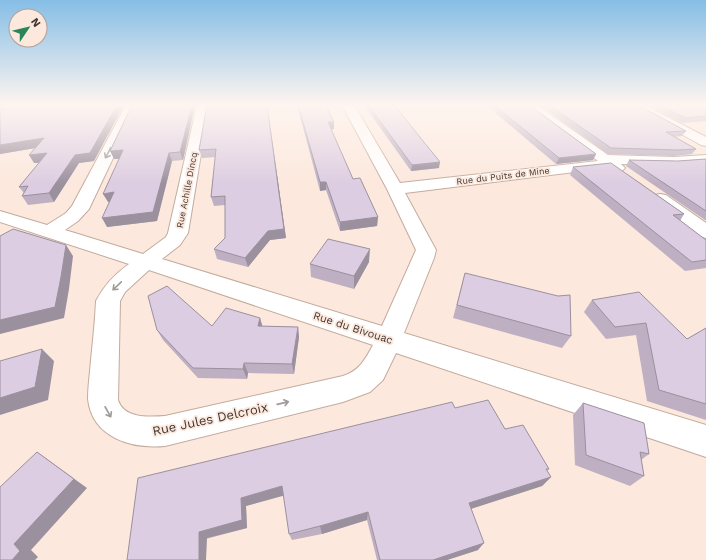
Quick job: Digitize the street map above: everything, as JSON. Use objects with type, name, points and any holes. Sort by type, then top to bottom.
[{"type":"street","points":[[50,231],[72,218],[80,209],[119,131]]},
{"type":"street","name":"Rue Achille Dincq","points":[[147,262],[173,241],[180,230],[198,131]]},
{"type":"street","name":"Rue Jules Delcroix","points":[[147,262],[114,289],[110,293],[108,301],[103,400],[110,416],[123,427],[143,432],[165,431],[352,387],[368,378],[373,372],[389,339],[426,253],[424,243],[363,131]]},
{"type":"street","points":[[565,131],[630,177]]},
{"type":"street","points":[[685,131],[706,142]]},
{"type":"street","name":"Rue du Puits de Mine","points":[[395,189],[607,161],[674,161],[706,159]]},
{"type":"street","points":[[649,191],[706,232]]},
{"type":"street","name":"Rue du Bivouac","points":[[0,216],[706,441]]},
{"type":"building","points":[[0,131],[102,131],[90,153],[75,155],[49,193],[22,196],[28,186],[19,187],[47,153],[29,155],[44,138],[0,145]]},
{"type":"building","points":[[120,131],[185,131],[180,152],[169,153],[153,212],[102,218],[114,192],[103,194],[123,150],[110,151]]},
{"type":"building","points":[[202,131],[271,131],[284,229],[268,231],[245,258],[214,249],[225,238],[225,196],[211,197],[216,149],[199,150]]},
{"type":"building","points":[[305,131],[332,131],[353,179],[360,178],[378,217],[340,222],[326,182],[320,182]]},
{"type":"building","points":[[387,131],[415,131],[440,162],[412,165]]},
{"type":"building","points":[[526,131],[565,131],[596,154],[559,158]]},
{"type":"building","points":[[587,131],[683,131],[666,132],[696,149],[678,150],[611,148]]},
{"type":"building","points":[[706,159],[706,211],[629,160],[678,161]]},
{"type":"building","points":[[611,163],[684,214],[673,215],[706,240],[706,260],[692,262],[573,167]]},
{"type":"building","points":[[13,229],[66,245],[55,307],[0,320],[0,236]]},
{"type":"building","points":[[328,239],[370,249],[354,276],[310,264]]},
{"type":"building","points":[[465,273],[558,296],[570,295],[571,336],[457,305]]},
{"type":"building","points":[[167,286],[212,326],[226,308],[260,318],[258,326],[298,327],[292,364],[244,363],[243,369],[193,368],[157,330],[148,296]]},
{"type":"building","points":[[639,292],[687,339],[706,328],[706,404],[659,390],[646,323],[615,327],[592,300]]},
{"type":"building","points":[[42,349],[35,387],[0,398],[0,361]]},
{"type":"building","points":[[488,400],[505,429],[523,425],[549,469],[546,469],[551,477],[469,503],[484,543],[433,560],[380,560],[368,512],[289,534],[282,486],[241,498],[242,520],[199,532],[199,560],[127,560],[138,478],[452,402],[455,408]]},
{"type":"building","points":[[583,403],[644,423],[649,454],[640,452],[644,476],[586,455]]},
{"type":"building","points":[[37,452],[74,479],[14,544],[20,551],[12,560],[0,560],[0,487]]}]
